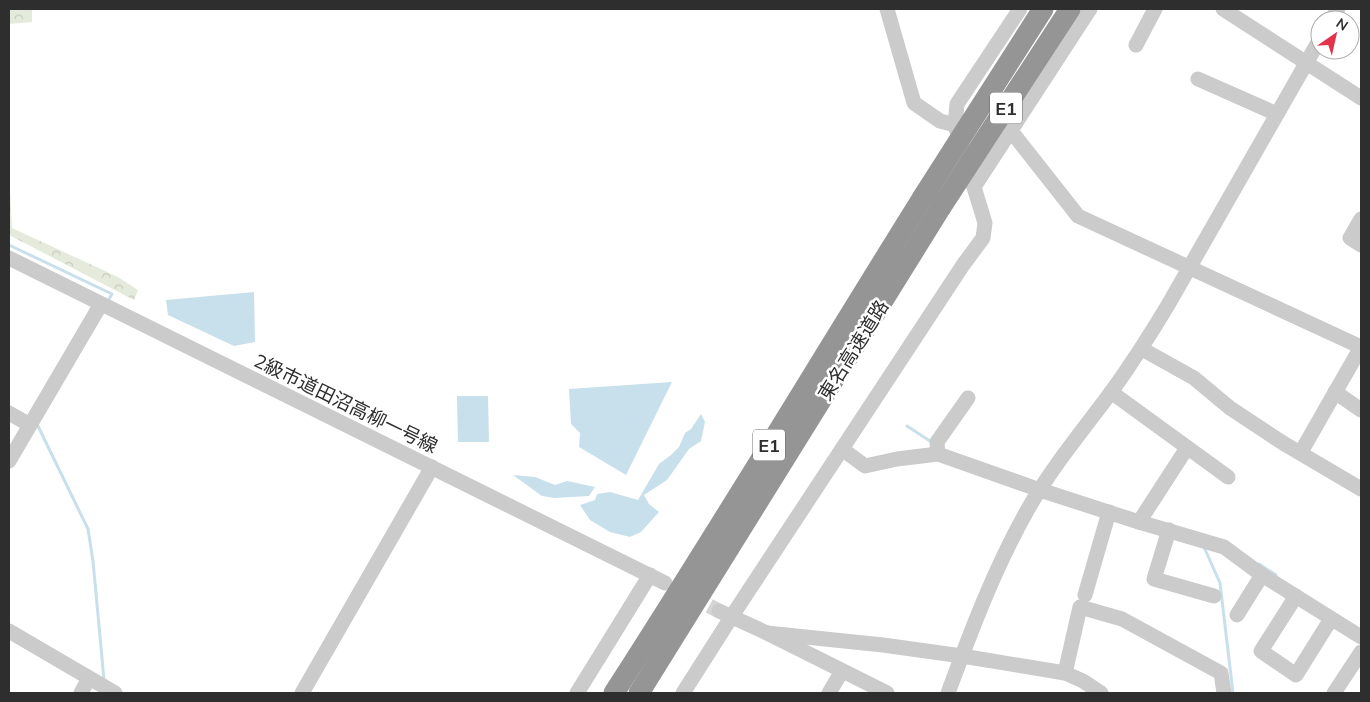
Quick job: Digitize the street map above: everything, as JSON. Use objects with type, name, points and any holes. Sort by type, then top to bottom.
[{"type":"highway","name":"東名高速道路","points":[[639,693],[932,202],[1043,9]]},
{"type":"highway","name":"東名高速道路","points":[[614,693],[676,597],[782,424],[932,202],[1070,9]]},
{"type":"street","points":[[887,9],[914,103],[940,121],[955,125]]},
{"type":"street","points":[[683,693],[702,666],[725,613],[842,449],[983,238],[986,223],[955,125],[958,104],[1020,9]]},
{"type":"street","points":[[974,187],[1090,9]]},
{"type":"street","points":[[1136,45],[1154,9]]},
{"type":"street","points":[[1223,9],[1361,98]]},
{"type":"street","points":[[948,693],[1008,547],[1028,508],[1081,430],[1142,349],[1310,56]]},
{"type":"street","points":[[1198,79],[1277,114]]},
{"type":"street","points":[[1011,131],[1078,216],[1361,347],[1301,452]]},
{"type":"street","points":[[1361,219],[1350,238],[1361,245]]},
{"type":"street","name":"2級市道田沼高柳一号線","points":[[9,258],[665,583]]},
{"type":"street","points":[[9,461],[101,304]]},
{"type":"street","points":[[1142,349],[1194,378],[1230,408],[1283,443],[1361,489]]},
{"type":"street","points":[[1111,392],[1228,477]]},
{"type":"street","points":[[1334,392],[1361,410]]},
{"type":"street","points":[[938,454],[937,442],[968,398]]},
{"type":"street","points":[[9,413],[30,425]]},
{"type":"street","points":[[842,449],[865,466],[897,459],[938,454],[1040,490],[1224,546],[1262,574],[1361,637]]},
{"type":"street","points":[[1140,522],[1183,454]]},
{"type":"street","points":[[302,693],[432,468]]},
{"type":"street","points":[[1085,595],[1109,512]]},
{"type":"street","points":[[1169,530],[1154,579],[1214,596]]},
{"type":"street","points":[[1237,615],[1262,574]]},
{"type":"street","points":[[577,693],[650,575]]},
{"type":"street","points":[[1296,596],[1261,651],[1296,675],[1331,619]]},
{"type":"street","points":[[1065,673],[1080,607],[1122,619],[1221,673],[1224,693]]},
{"type":"street","points":[[725,613],[887,693]]},
{"type":"street","points":[[9,631],[115,693]]},
{"type":"street","points":[[773,636],[883,646],[962,656],[1065,673],[1083,681],[1101,693]]},
{"type":"street","points":[[1334,693],[1361,652]]},
{"type":"street","points":[[829,693],[842,671]]},
{"type":"street","points":[[80,693],[89,678]]},
{"type":"green space","points":[[9,9],[32,9],[32,22],[9,24]]},
{"type":"green space","points":[[9,172],[12,228],[118,277],[138,290],[134,300],[9,235]]},
{"type":"water","points":[[254,292],[255,342],[234,346],[168,315],[166,300]]},
{"type":"water","points":[[672,382],[626,475],[579,447],[580,433],[571,424],[569,389]]},
{"type":"water","points":[[457,396],[488,396],[489,442],[458,442]]},
{"type":"water","points":[[701,414],[705,422],[701,441],[689,449],[667,480],[644,495],[649,504],[659,512],[641,532],[630,537],[610,532],[590,520],[580,505],[595,500],[597,494],[610,492],[638,500],[659,464],[679,447],[685,433],[691,429]]},
{"type":"water","points":[[513,475],[535,477],[555,485],[567,481],[595,487],[589,496],[554,498],[542,496]]},
{"type":"waterway","points":[[9,245],[112,294],[108,301]]},
{"type":"waterway","points":[[36,422],[88,529],[93,561],[104,680]]},
{"type":"waterway","points":[[907,426],[933,443]]},
{"type":"waterway","points":[[1204,547],[1220,583],[1233,693]]},
{"type":"waterway","points":[[1259,564],[1276,575]]},
{"type":"tunnel","points":[[689,595],[719,611]]}]
